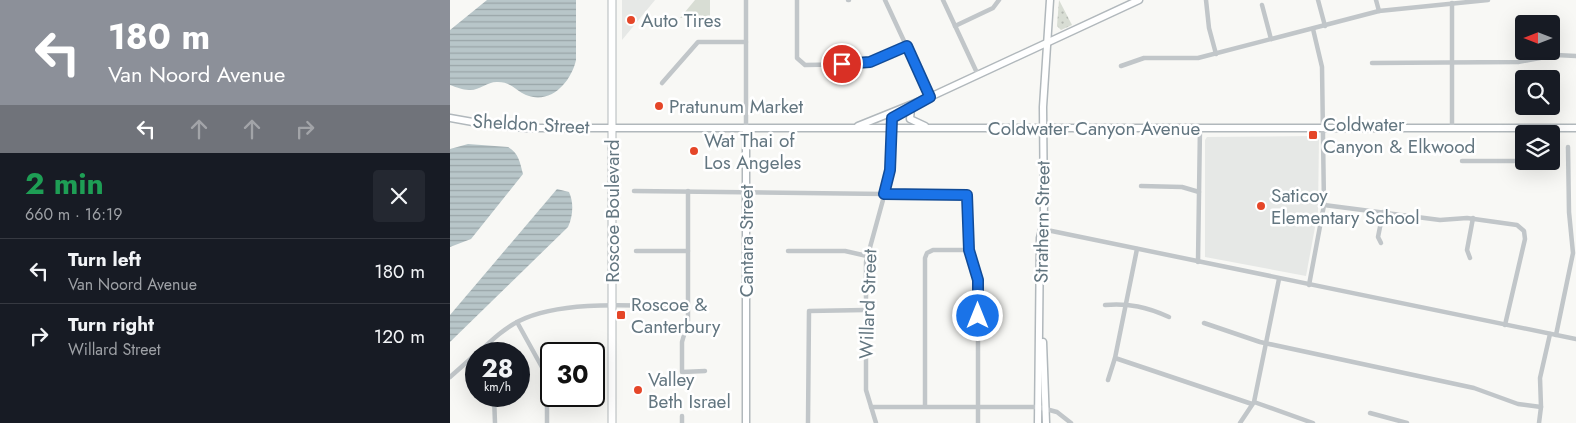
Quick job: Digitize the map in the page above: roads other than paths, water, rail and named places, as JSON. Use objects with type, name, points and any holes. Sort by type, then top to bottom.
[{"type":"main road","name":"Roscoe Boulevard","points":[[612,0],[612,423]]},
{"type":"main road","name":"Strathern Street","points":[[1038,423],[1042,128],[1050,0]]},
{"type":"main road","points":[[852,128],[930,97],[1139,0]]},
{"type":"main road","points":[[890,128],[892,118],[930,97]]},
{"type":"main road","points":[[911,108],[909,117],[914,122],[934,128]]},
{"type":"main road","points":[[890,128],[888,121],[891,114]]},
{"type":"main road","name":"Sheldon Street","points":[[450,118],[525,128],[612,128]]},
{"type":"main road","name":"Coldwater Canyon Avenue","points":[[612,128],[1323,127],[1515,130]]},
{"type":"main road","name":"Cantara Street","points":[[746,128],[746,423]]},
{"type":"main road","name":"Coldwater Canyon Avenue","points":[[1560,129],[1576,128]]},
{"type":"main road","name":"Strathern Street","points":[[1040,324],[1045,354],[1046,423]]},
{"type":"street","name":"Cantara Street","points":[[746,0],[746,128]]},
{"type":"street","points":[[797,0],[797,58],[800,63],[861,64],[907,46]]},
{"type":"street","points":[[885,0],[930,97]]},
{"type":"street","points":[[943,0],[978,75]]},
{"type":"street","points":[[955,26],[993,8],[999,0]]},
{"type":"street","points":[[1206,0],[1209,28],[1216,54]]},
{"type":"street","points":[[1318,0],[1325,26]]},
{"type":"street","points":[[1376,0],[1379,11]]},
{"type":"street","points":[[1121,66],[1144,58],[1198,58],[1379,11],[1488,0]]},
{"type":"street","points":[[1262,4],[1271,39]]},
{"type":"street","points":[[1452,4],[1452,128]]},
{"type":"street","points":[[1309,285],[1324,205],[1322,67],[1313,29]]},
{"type":"street","points":[[662,82],[698,42],[746,42]]},
{"type":"street","points":[[1372,63],[1518,62],[1556,55],[1576,56]]},
{"type":"street","points":[[1198,262],[1200,127]]},
{"type":"street","name":"Willard Street","points":[[876,423],[866,390],[866,256],[890,170],[890,128]]},
{"type":"street","points":[[1556,335],[1573,253],[1569,212],[1568,147]]},
{"type":"street","points":[[1462,161],[1515,161]]},
{"type":"street","points":[[1141,186],[1182,187],[1199,192]]},
{"type":"street","points":[[1569,186],[1576,187]]},
{"type":"street","points":[[634,191],[967,195],[969,250],[978,280],[978,423]]},
{"type":"street","points":[[688,191],[688,321],[682,342],[682,372],[705,371]]},
{"type":"street","points":[[1324,205],[1440,220],[1473,218],[1517,225],[1524,231],[1525,240],[1505,325]]},
{"type":"street","points":[[1381,243],[1378,237],[1383,212]]},
{"type":"street","points":[[1470,258],[1467,250],[1473,218]]},
{"type":"street","points":[[1042,229],[1576,340]]},
{"type":"street","points":[[1108,380],[1127,304],[1137,249]]},
{"type":"street","points":[[925,406],[927,253],[933,250],[969,250]]},
{"type":"street","points":[[636,251],[688,251]]},
{"type":"street","points":[[788,252],[845,251],[866,256]]},
{"type":"street","points":[[1240,423],[1253,403],[1279,279]]},
{"type":"street","points":[[1105,305],[1127,304],[1148,308],[1170,317]]},
{"type":"street","points":[[491,342],[517,322],[534,315],[564,308],[688,307]]},
{"type":"street","points":[[808,423],[808,311],[865,310]]},
{"type":"street","points":[[517,322],[543,369],[547,389],[547,423]]},
{"type":"street","points":[[1204,323],[1266,343],[1336,357],[1416,378],[1474,388],[1518,404],[1541,407]]},
{"type":"street","points":[[1538,423],[1541,407],[1540,378],[1550,334]]},
{"type":"street","points":[[1115,358],[1313,423]]},
{"type":"street","points":[[450,377],[465,363]]},
{"type":"street","points":[[494,407],[495,423]]},
{"type":"street","points":[[871,407],[1038,407],[1057,412],[1071,423]]},
{"type":"street","points":[[1370,413],[1407,423]]},
{"type":"street","points":[[682,416],[682,423]]},
{"type":"place","name":"Auto Tires","points":[[631,20]]},
{"type":"place","name":"Pratunum Market","points":[[659,106]]},
{"type":"place","name":"Coldwater Canyon & Elkwood","points":[[1313,135]]},
{"type":"place","name":"Wat Thai of Los Angeles","points":[[694,151]]},
{"type":"place","name":"Saticoy Elementary School","points":[[1261,206]]},
{"type":"place","name":"Roscoe & Canterbury","points":[[621,315]]},
{"type":"place","name":"Valley Beth Israel","points":[[638,390]]}]
